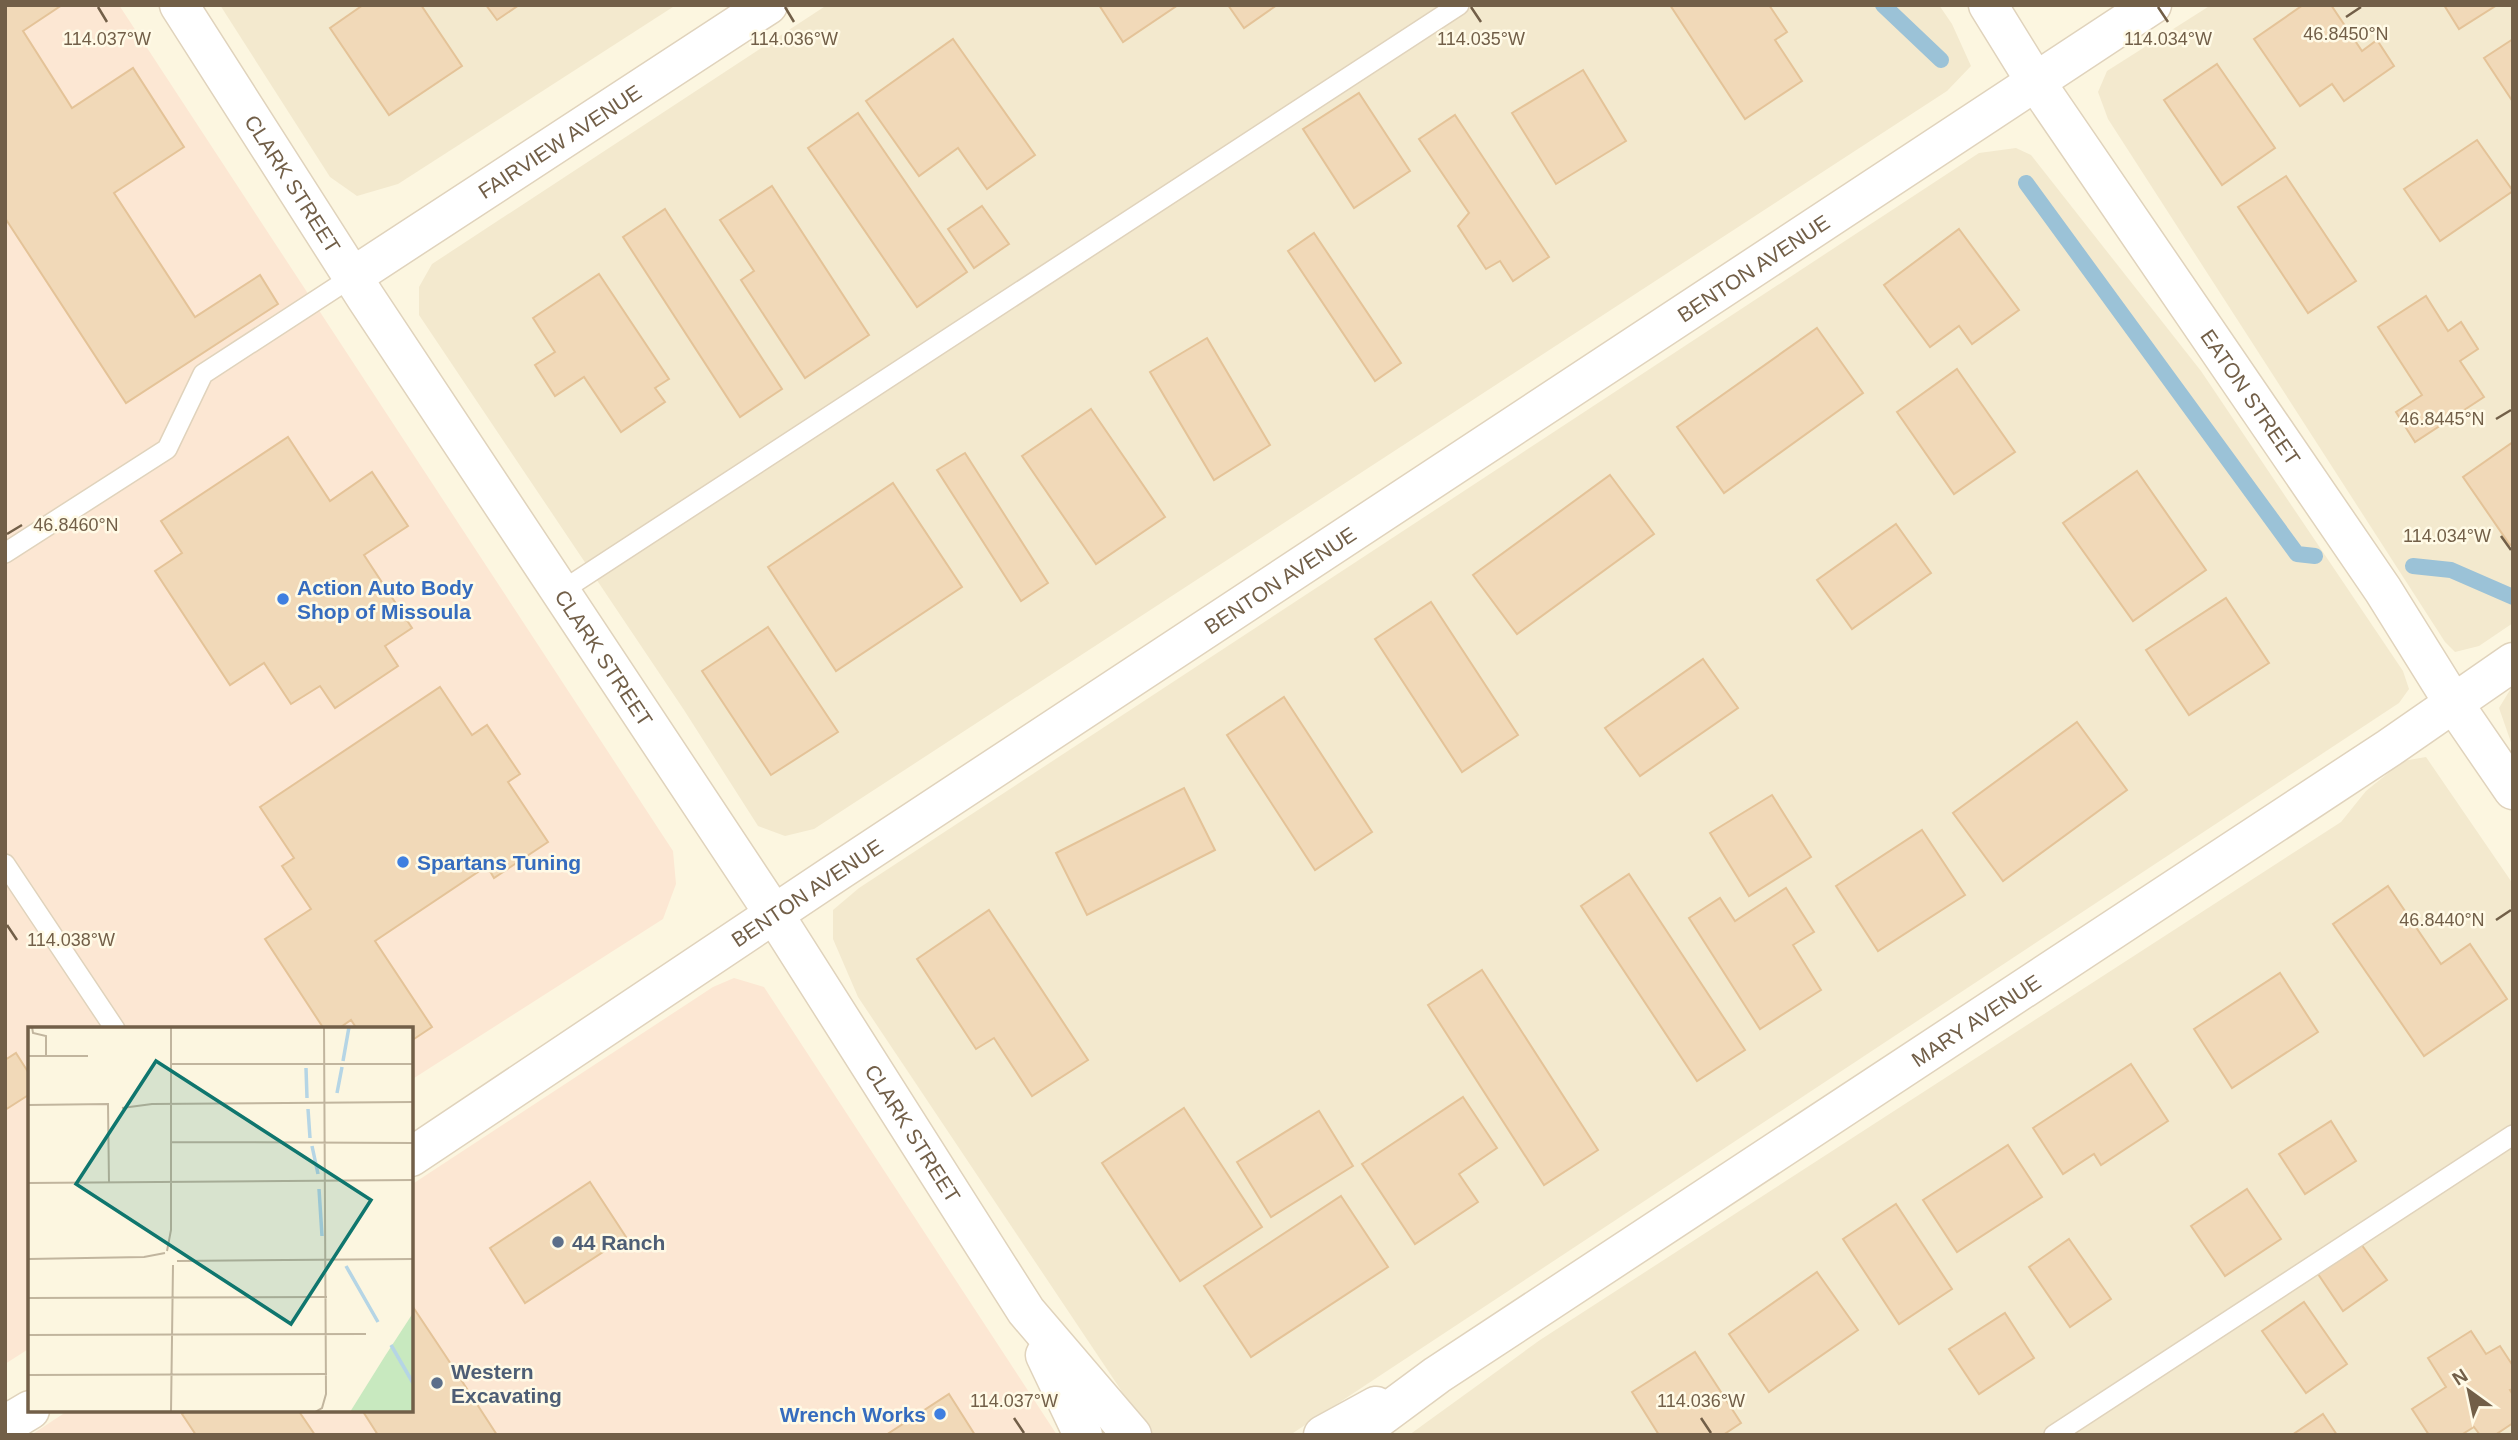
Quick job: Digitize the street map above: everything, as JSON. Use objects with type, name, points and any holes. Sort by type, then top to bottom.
[{"type":"street","name":"CLARK STREET","points":[[179,5],[352,277],[774,915],[1026,1311]]},
{"type":"street","name":"FAIRVIEW AVENUE","points":[[352,277],[768,5]]},
{"type":"street","name":"EATON STREET","points":[[1988,5],[2035,81],[2383,590],[2454,704],[2513,790]]},
{"type":"street","name":"BENTON AVENUE","points":[[413,1156],[2152,5]]},
{"type":"street","name":"MARY AVENUE","points":[[1356,1435],[1437,1374],[2454,704],[2513,662]]},
{"type":"street","points":[[1026,1311],[1083,1435]]},
{"type":"street","points":[[1026,1311],[1132,1435]]},
{"type":"street","name":"MARY AVENUE","points":[[1323,1435],[1437,1374]]},
{"type":"street","points":[[5,1426],[28,1411]]},
{"type":"lane","points":[[560,592],[1459,5]]},
{"type":"lane","points":[[5,553],[167,449],[203,374],[352,277]]},
{"type":"lane","points":[[5,864],[115,1027]]},
{"type":"lane","points":[[2054,1435],[2513,1135]]},
{"type":"shaded area","points":[[5,5],[119,5],[673,851],[676,884],[663,919],[413,1079],[413,1027],[28,1027],[28,1349],[5,1364]]},
{"type":"shaded area","points":[[220,5],[676,5],[398,184],[357,196],[330,177]]},
{"type":"shaded area","points":[[827,5],[1939,5],[1952,24],[1971,66],[1947,91],[814,829],[785,836],[758,826],[684,710],[419,315],[419,287],[432,264]]},
{"type":"shaded area","points":[[2211,5],[2513,5],[2513,623],[2479,646],[2455,652],[2445,642],[2108,119],[2098,92],[2107,71]]},
{"type":"shaded area","points":[[2016,148],[2031,155],[2201,371],[2403,671],[2409,689],[2399,703],[1290,1435],[1151,1435],[858,997],[833,939],[833,910],[859,888],[1979,153]]},
{"type":"shaded area","points":[[2513,685],[2513,748],[2499,708]]},
{"type":"shaded area","points":[[2426,757],[2513,884],[2513,1435],[1409,1435],[1540,1340],[2341,822],[2366,791],[2403,761]]},
{"type":"shaded area","points":[[734,978],[764,987],[1057,1435],[31,1435],[66,1412],[413,1412],[413,1184],[713,987]]},
{"type":"building","points":[[5,5],[62,5],[23,31],[72,108],[133,68],[184,147],[114,193],[195,317],[260,275],[278,304],[126,403],[5,218]]},
{"type":"building","points":[[363,5],[421,5],[462,66],[389,115],[330,28]]},
{"type":"building","points":[[486,5],[519,5],[497,20]]},
{"type":"building","points":[[1099,5],[1178,5],[1123,42]]},
{"type":"building","points":[[1228,5],[1277,5],[1244,28]]},
{"type":"building","points":[[1670,5],[1769,5],[1787,32],[1775,40],[1802,81],[1745,119]]},
{"type":"building","points":[[2303,5],[2331,5],[2362,51],[2377,40],[2394,66],[2344,101],[2332,84],[2300,106],[2254,39]]},
{"type":"building","points":[[2444,5],[2497,5],[2459,29]]},
{"type":"building","points":[[953,39],[1035,155],[987,189],[958,148],[919,176],[866,101]]},
{"type":"building","points":[[2513,39],[2513,102],[2484,58]]},
{"type":"building","points":[[2217,64],[2275,148],[2222,185],[2164,100]]},
{"type":"building","points":[[1583,70],[1626,141],[1556,184],[1512,113]]},
{"type":"building","points":[[1359,93],[1410,171],[1354,208],[1303,129]]},
{"type":"building","points":[[858,113],[967,272],[917,307],[808,148]]},
{"type":"building","points":[[1455,115],[1549,257],[1513,281],[1500,261],[1486,269],[1458,226],[1469,213],[1419,139]]},
{"type":"building","points":[[2477,140],[2513,191],[2440,241],[2404,189]]},
{"type":"building","points":[[2286,176],[2356,281],[2308,313],[2238,207]]},
{"type":"building","points":[[772,186],[869,335],[805,378],[741,280],[754,271],[720,220]]},
{"type":"building","points":[[982,206],[1009,244],[974,268],[948,229]]},
{"type":"building","points":[[665,209],[782,389],[740,417],[623,237]]},
{"type":"building","points":[[1959,229],[2019,310],[1972,344],[1959,326],[1930,347],[1884,285]]},
{"type":"building","points":[[1314,233],[1401,363],[1375,381],[1288,251]]},
{"type":"building","points":[[599,274],[669,379],[655,388],[665,402],[621,432],[584,377],[555,396],[535,365],[555,352],[533,318]]},
{"type":"building","points":[[2426,296],[2448,331],[2461,322],[2478,349],[2460,361],[2484,397],[2415,442],[2396,412],[2422,395],[2378,327]]},
{"type":"building","points":[[1817,328],[1863,393],[1724,493],[1677,427]]},
{"type":"building","points":[[1207,338],[1270,445],[1214,480],[1150,372]]},
{"type":"building","points":[[1957,369],[2015,452],[1954,494],[1897,412]]},
{"type":"building","points":[[1091,409],[1165,517],[1096,564],[1022,456]]},
{"type":"building","name":"Action Auto Body Shop of Missoula","points":[[288,437],[330,501],[372,472],[408,526],[364,555],[412,628],[385,646],[398,666],[335,708],[320,686],[291,704],[264,663],[230,685],[155,571],[182,553],[161,521]]},
{"type":"building","points":[[2513,442],[2513,543],[2510,545],[2463,477]]},
{"type":"building","points":[[965,453],[1048,583],[1021,601],[937,470]]},
{"type":"building","points":[[2137,471],[2206,570],[2133,621],[2063,523]]},
{"type":"building","points":[[1610,475],[1654,534],[1517,634],[1473,575]]},
{"type":"building","points":[[893,483],[962,587],[836,671],[768,567]]},
{"type":"building","points":[[1896,524],[1931,573],[1852,629],[1817,580]]},
{"type":"building","points":[[2226,598],[2269,663],[2189,715],[2146,650]]},
{"type":"building","points":[[1431,602],[1518,735],[1462,772],[1375,639]]},
{"type":"building","points":[[768,627],[838,732],[771,775],[702,671]]},
{"type":"building","points":[[1703,659],[1738,708],[1640,776],[1605,728]]},
{"type":"building","name":"Spartans Tuning","points":[[440,687],[472,735],[487,725],[520,774],[508,782],[548,842],[494,878],[487,866],[375,941],[432,1027],[413,1040],[413,1027],[356,1027],[351,1020],[341,1027],[323,1027],[265,939],[311,909],[282,866],[294,858],[260,807]]},
{"type":"building","points":[[1284,697],[1372,832],[1315,870],[1227,735]]},
{"type":"building","points":[[2077,722],[2127,790],[2003,881],[1953,813]]},
{"type":"building","points":[[1184,788],[1215,850],[1087,915],[1056,853]]},
{"type":"building","points":[[1772,795],[1811,857],[1749,896],[1710,833]]},
{"type":"building","points":[[1922,830],[1965,895],[1878,951],[1836,886]]},
{"type":"building","points":[[1629,874],[1745,1050],[1697,1081],[1581,906]]},
{"type":"building","points":[[2388,886],[2441,964],[2470,944],[2507,999],[2424,1056],[2333,924]]},
{"type":"building","points":[[1786,888],[1814,932],[1793,945],[1821,990],[1760,1029],[1689,918],[1720,898],[1735,921]]},
{"type":"building","points":[[989,910],[1088,1060],[1032,1096],[994,1038],[976,1049],[917,959]]},
{"type":"building","points":[[1482,970],[1598,1150],[1544,1185],[1428,1005]]},
{"type":"building","points":[[2280,973],[2318,1032],[2232,1088],[2194,1029]]},
{"type":"building","points":[[16,1053],[28,1072],[28,1095],[5,1110],[5,1060]]},
{"type":"building","points":[[2131,1064],[2168,1121],[2101,1165],[2094,1154],[2063,1174],[2033,1128]]},
{"type":"building","points":[[1463,1097],[1497,1148],[1459,1174],[1478,1202],[1415,1244],[1362,1164]]},
{"type":"building","points":[[1184,1108],[1262,1227],[1180,1281],[1102,1163]]},
{"type":"building","points":[[1319,1111],[1353,1166],[1271,1217],[1237,1162]]},
{"type":"building","points":[[2331,1121],[2356,1161],[2305,1194],[2279,1154]]},
{"type":"building","points":[[2008,1145],[2042,1197],[1957,1252],[1923,1200]]},
{"type":"building","name":"44 Ranch","points":[[590,1182],[626,1237],[525,1303],[490,1248]]},
{"type":"building","points":[[2247,1189],[2281,1239],[2225,1276],[2191,1226]]},
{"type":"building","points":[[1341,1196],[1388,1267],[1251,1357],[1204,1286]]},
{"type":"building","points":[[1896,1204],[1952,1289],[1899,1324],[1843,1239]]},
{"type":"building","points":[[2069,1239],[2111,1299],[2070,1327],[2029,1267]]},
{"type":"building","points":[[2361,1244],[2387,1280],[2343,1311],[2318,1274]]},
{"type":"building","points":[[1817,1272],[1858,1330],[1769,1392],[1729,1334]]},
{"type":"building","points":[[2304,1302],[2347,1364],[2306,1393],[2262,1331]]},
{"type":"building","name":"Western Excavating","points":[[413,1307],[497,1435],[378,1435],[363,1412],[413,1412]]},
{"type":"building","points":[[2005,1313],[2034,1358],[1979,1394],[1949,1349]]},
{"type":"building","points":[[2471,1331],[2486,1354],[2500,1346],[2513,1366],[2513,1389],[2510,1390],[2513,1395],[2513,1423],[2495,1435],[2480,1435],[2474,1427],[2461,1435],[2429,1435],[2412,1409],[2446,1387],[2428,1358]]},
{"type":"building","points":[[1695,1352],[1741,1423],[1723,1435],[1659,1435],[1632,1392]]},
{"type":"building","name":"Wrench Works","points":[[949,1394],[975,1435],[886,1435]]},
{"type":"building","points":[[299,1412],[315,1435],[196,1435],[182,1414]]},
{"type":"building","points":[[2323,1414],[2337,1435],[2292,1435]]},
{"type":"waterway","points":[[1883,5],[1941,60]]},
{"type":"waterway","points":[[2026,183],[2297,554],[2315,556]]},
{"type":"waterway","points":[[2413,566],[2451,570],[2513,597]]},
{"type":"place","name":"Action Auto Body Shop of Missoula","points":[[283,599]]},
{"type":"place","name":"Spartans Tuning","points":[[403,862]]},
{"type":"place","name":"44 Ranch","points":[[558,1242]]},
{"type":"place","name":"Western Excavating","points":[[437,1383]]},
{"type":"place","name":"Wrench Works","points":[[940,1414]]}]
